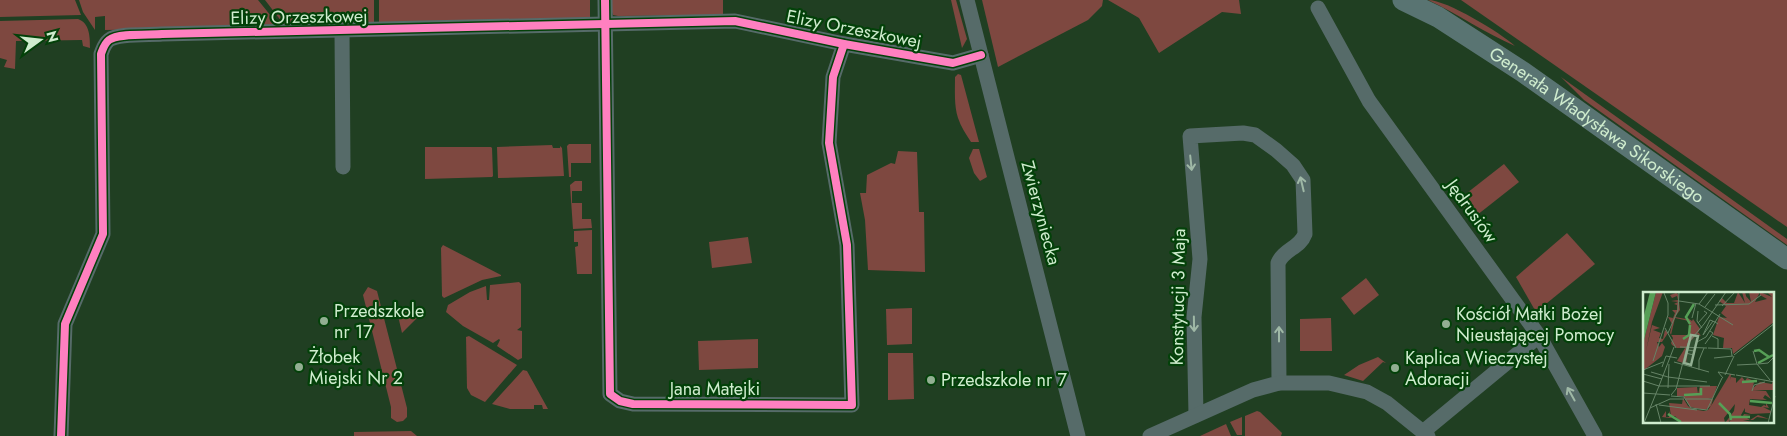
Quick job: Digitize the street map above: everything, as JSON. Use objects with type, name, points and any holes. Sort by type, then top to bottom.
[{"type":"street","name":"Jana Matejki","points":[[605,0],[610,394],[620,401],[633,404],[852,405],[847,245],[829,143],[833,77],[844,44]]},
{"type":"street","name":"Zwierzyniecka","points":[[968,0],[1078,436]]},
{"type":"street","name":"Generała Władysława Sikorskiego","points":[[1403,0],[1438,17],[1522,72],[1787,259]]},
{"type":"street","name":"Jędrusiów","points":[[1318,8],[1369,101],[1539,336],[1595,436]]},
{"type":"street","name":"Elizy Orzeszkowej","points":[[60,436],[64,324],[103,234],[101,54],[109,40],[126,36],[735,21],[844,44],[953,63],[981,55]]},
{"type":"street","points":[[342,31],[344,167]]},
{"type":"street","name":"Konstytucji 3 Maja","points":[[1196,415],[1194,317],[1200,259],[1190,136],[1243,132],[1255,135],[1288,160],[1303,180],[1304,234],[1302,241],[1282,254],[1278,263],[1279,383]]},
{"type":"street","points":[[1150,436],[1242,394],[1279,383],[1333,383],[1367,392],[1387,403],[1426,434],[1539,336]]},
{"type":"shaded area","points":[[0,0],[75,0],[81,15],[0,17]]},
{"type":"shaded area","points":[[79,0],[258,0],[280,27],[105,30],[105,16],[95,17],[95,30],[83,12]]},
{"type":"shaded area","points":[[265,0],[374,0],[374,23],[285,26]]},
{"type":"shaded area","points":[[379,0],[590,0],[590,19],[379,24]]},
{"type":"shaded area","points":[[612,0],[723,0],[723,15],[618,16],[613,15]]},
{"type":"shaded area","points":[[951,0],[956,0],[967,39],[962,48]]},
{"type":"shaded area","points":[[982,0],[1103,0],[1102,6],[1088,20],[998,67]]},
{"type":"shaded area","points":[[1108,0],[1239,0],[1241,14],[1222,12],[1159,53],[1139,18]]},
{"type":"shaded area","points":[[1428,0],[1437,1],[1460,11],[1515,46],[1450,11]]},
{"type":"shaded area","points":[[1461,0],[1787,0],[1787,227]]},
{"type":"shaded area","points":[[78,19],[87,27],[90,48],[83,46],[82,40],[16,41],[15,69],[4,67],[7,60],[0,58],[0,21]]},
{"type":"shaded area","points":[[958,74],[961,75],[979,142],[971,142],[958,118],[955,77]]},
{"type":"shaded area","points":[[1561,77],[1787,239],[1787,245],[1584,100]]},
{"type":"shaded area","points":[[569,144],[591,144],[591,163],[571,163],[571,177],[569,177],[567,146]]},
{"type":"shaded area","points":[[552,145],[553,148],[560,148],[560,146],[562,148],[564,176],[498,178],[497,147]]},
{"type":"shaded area","points":[[425,147],[491,147],[493,176],[425,179]]},
{"type":"shaded area","points":[[973,149],[979,149],[987,177],[980,181],[974,173],[969,158]]},
{"type":"shaded area","points":[[898,151],[917,152],[919,212],[924,212],[925,272],[868,270],[865,220],[860,193],[866,193],[867,175],[891,163],[895,164]]},
{"type":"shaded area","points":[[1504,164],[1519,182],[1472,219],[1458,200]]},
{"type":"shaded area","points":[[575,181],[582,181],[582,191],[572,191],[572,203],[582,203],[582,219],[591,219],[592,228],[573,229],[570,185]]},
{"type":"shaded area","points":[[592,230],[592,274],[577,274],[575,247],[578,246],[578,242],[574,242],[574,231]]},
{"type":"shaded area","points":[[1567,233],[1595,264],[1536,312],[1516,277]]},
{"type":"shaded area","points":[[748,237],[752,263],[712,268],[709,242]]},
{"type":"shaded area","points":[[443,245],[501,276],[482,280],[444,298],[442,296],[441,248]]},
{"type":"shaded area","points":[[1366,278],[1379,295],[1354,315],[1341,298]]},
{"type":"shaded area","points":[[519,282],[521,284],[521,327],[517,330],[522,331],[522,358],[518,360],[497,346],[499,339],[493,343],[463,326],[446,312],[448,305],[470,292],[486,286],[487,300],[489,300],[490,285]]},
{"type":"shaded area","points":[[368,287],[377,291],[407,408],[407,417],[403,421],[397,422],[391,418],[391,407],[363,295]]},
{"type":"shaded area","points":[[396,307],[417,314],[418,317],[402,333]]},
{"type":"shaded area","points":[[912,308],[912,344],[887,345],[886,309]]},
{"type":"shaded area","points":[[1331,318],[1332,351],[1300,351],[1300,319]]},
{"type":"shaded area","points":[[469,336],[517,365],[485,402],[471,395],[467,388],[466,337]]},
{"type":"shaded area","points":[[758,339],[758,368],[699,370],[698,341]]},
{"type":"shaded area","points":[[888,353],[913,353],[914,399],[888,400]]},
{"type":"shaded area","points":[[1378,357],[1386,363],[1383,362],[1363,381],[1344,375],[1359,365]]},
{"type":"shaded area","points":[[523,370],[527,371],[548,409],[543,409],[542,405],[534,405],[534,409],[510,409],[492,404]]},
{"type":"shaded area","points":[[1257,411],[1282,433],[1281,436],[1245,436],[1245,416]]},
{"type":"shaded area","points":[[1242,417],[1242,435],[1237,435],[1230,422]]},
{"type":"shaded area","points":[[1226,424],[1231,436],[1200,436]]},
{"type":"shaded area","points":[[411,431],[417,436],[354,436],[354,432]]},
{"type":"cycle path","points":[[605,0],[610,394],[620,401],[633,404],[852,405],[847,245],[829,143],[833,77],[844,44]]},
{"type":"cycle path","points":[[61,436],[65,324],[103,234],[101,54],[106,43],[113,38],[142,34],[735,21],[844,44],[953,63],[981,55]]},
{"type":"place","name":"Przedszkole nr 17","points":[[324,321]]},
{"type":"place","name":"Kościół Matki Bożej Nieustającej Pomocy","points":[[1446,324]]},
{"type":"place","name":"Żłobek Miejski Nr 2","points":[[299,367]]},
{"type":"place","name":"Kaplica Wieczystej Adoracji","points":[[1395,368]]},
{"type":"place","name":"Przedszkole nr 7","points":[[931,380]]}]
